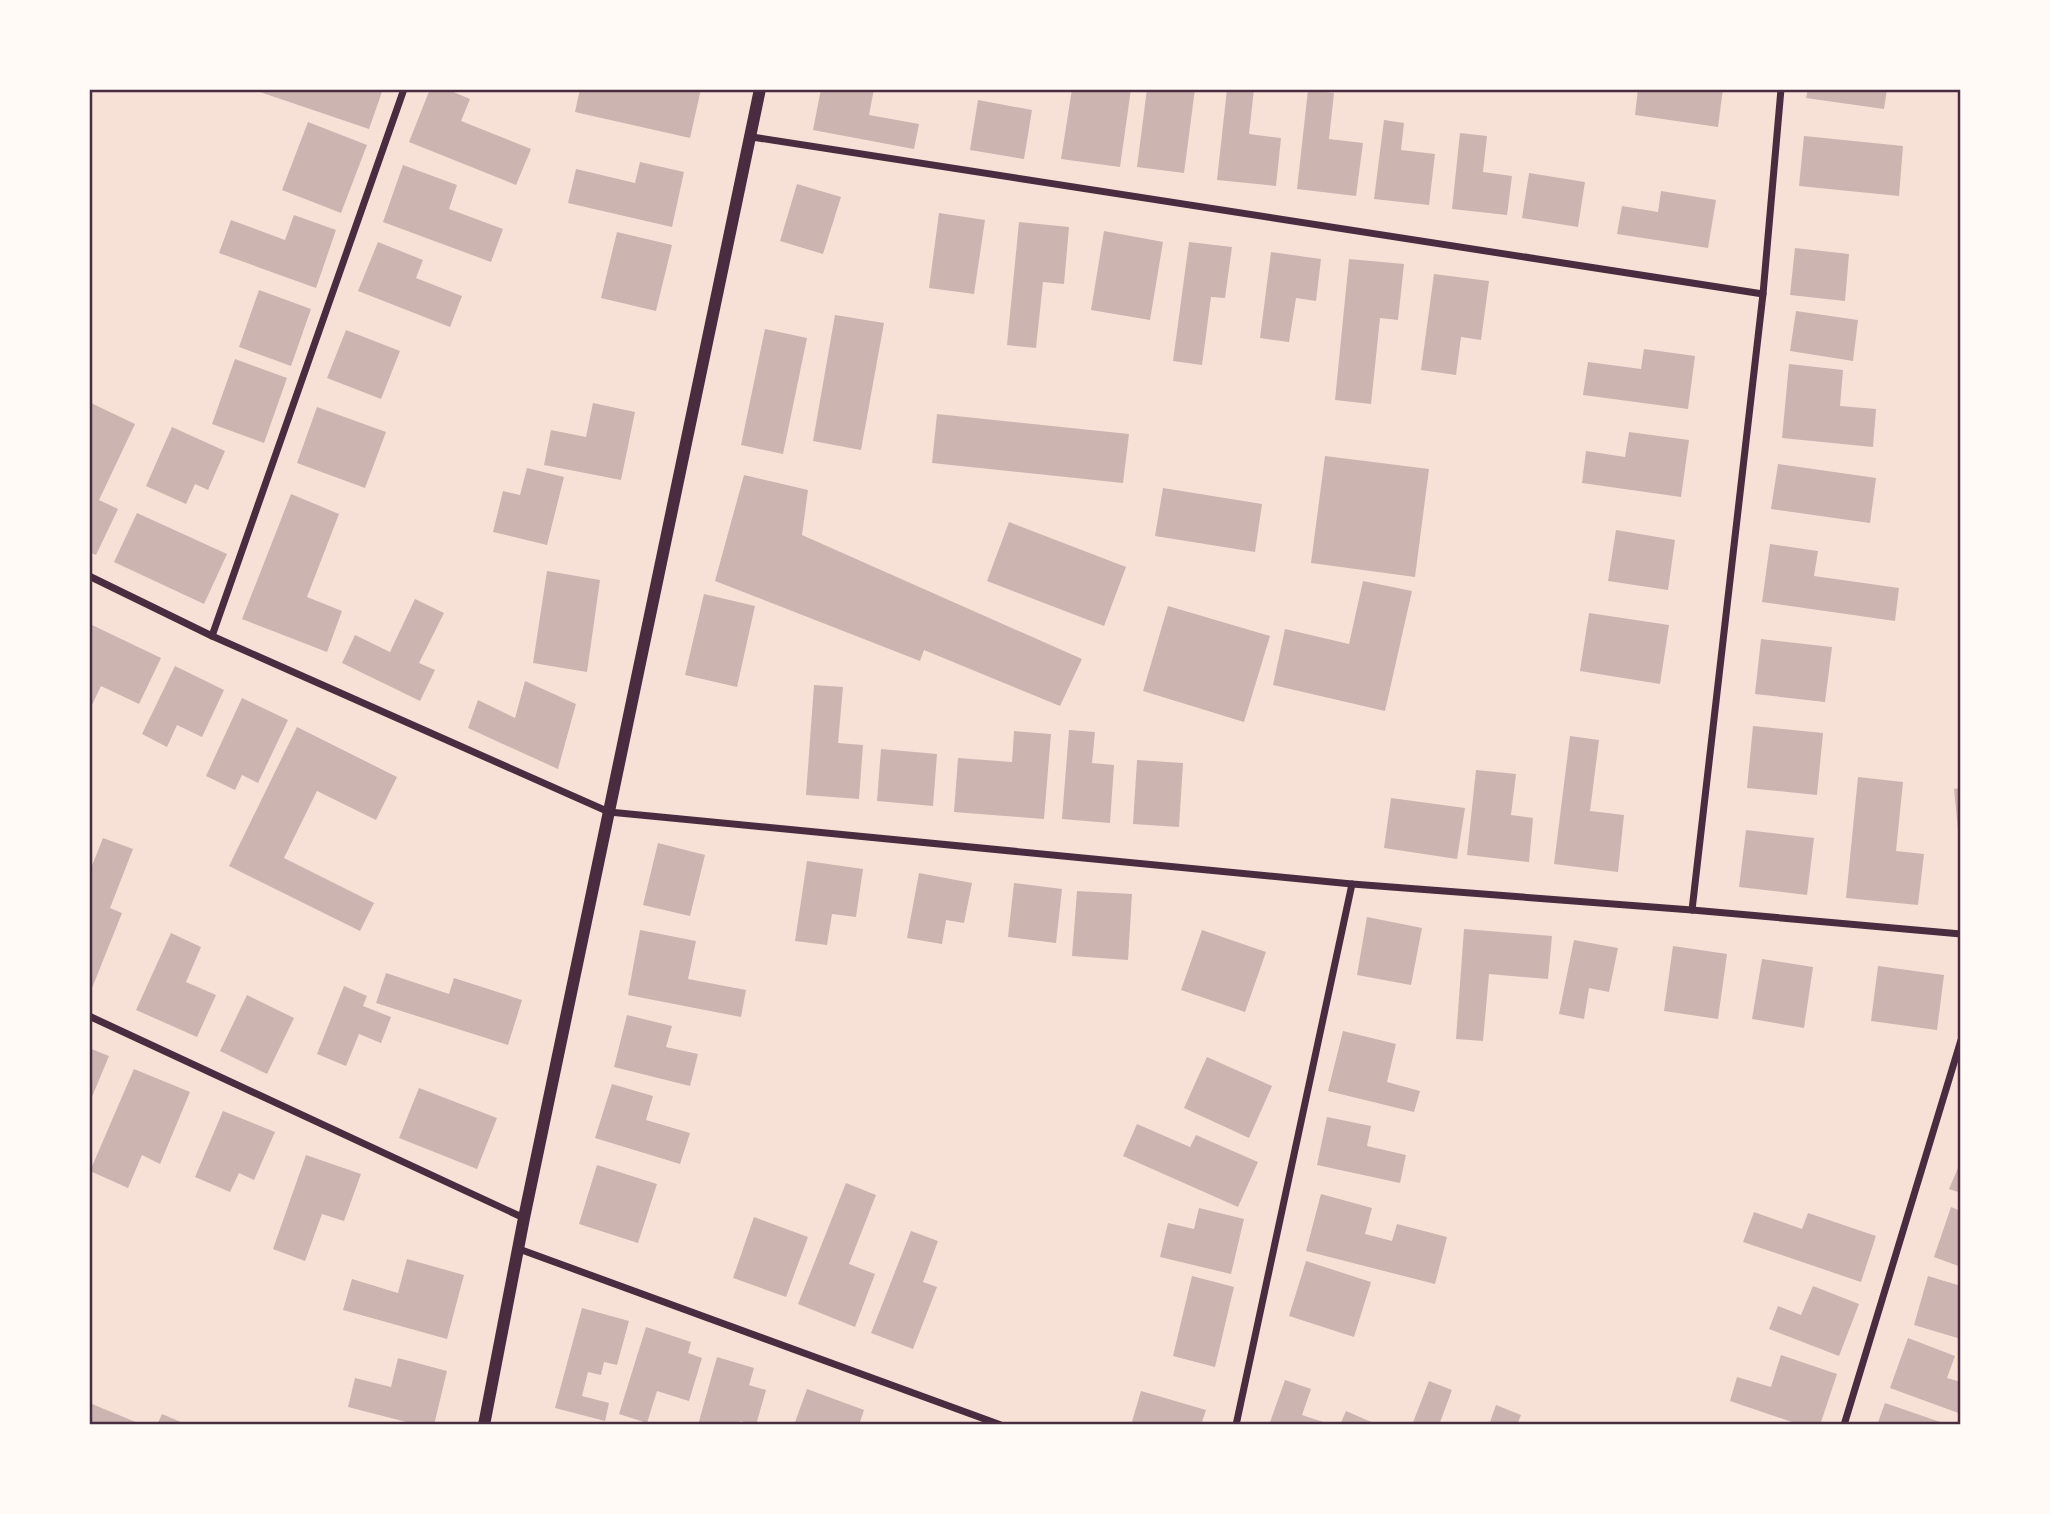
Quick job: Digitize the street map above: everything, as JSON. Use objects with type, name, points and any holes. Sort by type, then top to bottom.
[{"type":"street","points":[[212,636],[404,89]]},
{"type":"street","points":[[484,1425],[524,1218],[760,89]]},
{"type":"street","points":[[1692,909],[1763,294],[1780,89]]},
{"type":"street","points":[[752,137],[1763,294]]},
{"type":"street","points":[[89,576],[212,636],[610,813],[1352,884],[1692,909],[1961,934]]},
{"type":"street","points":[[1236,1425],[1352,884]]},
{"type":"street","points":[[89,1016],[524,1218]]},
{"type":"street","points":[[1844,1425],[1961,1040]]},
{"type":"street","points":[[519,1249],[1001,1425]]},
{"type":"building","points":[[251,89],[383,89],[369,129]]},
{"type":"building","points":[[430,89],[446,89],[470,99],[461,121],[531,149],[516,185],[409,142]]},
{"type":"building","points":[[580,89],[701,89],[690,138],[575,112]]},
{"type":"building","points":[[821,89],[874,89],[869,115],[919,124],[914,149],[813,130]]},
{"type":"building","points":[[1072,89],[1131,89],[1120,167],[1061,159]]},
{"type":"building","points":[[1147,89],[1195,89],[1184,173],[1137,167]]},
{"type":"building","points":[[1227,89],[1254,89],[1249,134],[1281,138],[1276,186],[1217,180]]},
{"type":"building","points":[[1638,89],[1723,89],[1718,127],[1635,115]]},
{"type":"building","points":[[1808,89],[1887,89],[1884,109],[1806,98]]},
{"type":"building","points":[[1308,90],[1334,93],[1329,139],[1363,143],[1356,196],[1297,189]]},
{"type":"building","points":[[978,100],[1032,110],[1024,159],[970,150]]},
{"type":"building","points":[[1384,120],[1404,123],[1401,150],[1435,154],[1429,205],[1374,199]]},
{"type":"building","points":[[308,122],[367,145],[341,213],[282,190]]},
{"type":"building","points":[[1460,133],[1487,136],[1483,172],[1512,176],[1507,215],[1452,209]]},
{"type":"building","points":[[1804,136],[1903,146],[1899,196],[1799,186]]},
{"type":"building","points":[[640,162],[684,172],[672,227],[568,203],[576,169],[635,183]]},
{"type":"building","points":[[403,165],[457,185],[449,209],[503,229],[491,262],[383,222]]},
{"type":"building","points":[[1529,173],[1585,182],[1578,227],[1522,218]]},
{"type":"building","points":[[797,184],[841,197],[823,254],[780,241]]},
{"type":"building","points":[[1661,191],[1716,200],[1708,248],[1617,234],[1622,206],[1658,212]]},
{"type":"building","points":[[939,213],[985,220],[974,294],[929,288]]},
{"type":"building","points":[[294,215],[336,230],[316,288],[219,253],[231,220],[285,240]]},
{"type":"building","points":[[1019,222],[1069,227],[1064,284],[1043,282],[1036,348],[1007,345]]},
{"type":"building","points":[[1104,231],[1163,242],[1150,320],[1091,310]]},
{"type":"building","points":[[617,232],[672,245],[656,311],[601,298]]},
{"type":"building","points":[[378,242],[423,260],[416,278],[462,296],[450,327],[358,291]]},
{"type":"building","points":[[1189,242],[1232,247],[1225,298],[1211,297],[1202,365],[1173,361]]},
{"type":"building","points":[[1795,248],[1849,254],[1845,301],[1790,295]]},
{"type":"building","points":[[1271,252],[1321,259],[1316,301],[1296,298],[1289,342],[1260,338]]},
{"type":"building","points":[[1349,259],[1404,264],[1398,320],[1380,318],[1371,404],[1335,400]]},
{"type":"building","points":[[1434,274],[1489,281],[1481,340],[1461,337],[1456,375],[1421,370]]},
{"type":"building","points":[[259,290],[311,309],[291,366],[239,347]]},
{"type":"building","points":[[1796,311],[1858,320],[1853,361],[1790,351]]},
{"type":"building","points":[[835,315],[884,323],[861,450],[813,441]]},
{"type":"building","points":[[765,329],[807,338],[783,454],[741,445]]},
{"type":"building","points":[[346,330],[400,351],[381,399],[327,378]]},
{"type":"building","points":[[1644,349],[1695,356],[1688,409],[1583,395],[1588,362],[1641,369]]},
{"type":"building","points":[[235,359],[287,378],[264,443],[212,424]]},
{"type":"building","points":[[1789,364],[1843,370],[1840,406],[1876,409],[1873,447],[1782,438]]},
{"type":"building","points":[[91,403],[135,424],[99,500],[118,509],[96,555],[89,552]]},
{"type":"building","points":[[593,403],[635,412],[621,480],[544,465],[551,430],[586,437]]},
{"type":"building","points":[[317,407],[386,432],[365,488],[297,463]]},
{"type":"building","points":[[937,414],[1129,434],[1123,483],[932,463]]},
{"type":"building","points":[[172,427],[225,451],[208,490],[195,484],[186,504],[146,486]]},
{"type":"building","points":[[1629,432],[1689,440],[1681,497],[1582,483],[1586,451],[1625,457]]},
{"type":"building","points":[[1325,456],[1429,469],[1415,577],[1311,563]]},
{"type":"building","points":[[1778,464],[1876,478],[1870,523],[1771,509]]},
{"type":"building","points":[[527,468],[564,477],[547,545],[493,532],[503,491],[520,495]]},
{"type":"building","points":[[744,475],[808,490],[802,535],[1082,659],[1060,706],[924,650],[920,661],[715,581]]},
{"type":"building","points":[[1163,488],[1262,504],[1255,552],[1155,536]]},
{"type":"building","points":[[291,494],[339,514],[307,597],[342,611],[327,652],[242,619]]},
{"type":"building","points":[[137,513],[227,554],[204,604],[114,562]]},
{"type":"building","points":[[1009,522],[1126,567],[1104,626],[987,581]]},
{"type":"building","points":[[1616,530],[1675,540],[1668,590],[1608,581]]},
{"type":"building","points":[[1770,544],[1818,551],[1814,576],[1899,588],[1895,621],[1762,602]]},
{"type":"building","points":[[547,571],[600,580],[587,672],[533,663]]},
{"type":"building","points":[[1363,581],[1412,591],[1385,711],[1273,685],[1285,629],[1349,644]]},
{"type":"building","points":[[704,594],[755,606],[737,687],[685,675]]},
{"type":"building","points":[[415,599],[444,613],[419,663],[435,670],[420,701],[342,663],[355,635],[390,652]]},
{"type":"building","points":[[1168,606],[1270,636],[1244,722],[1143,691]]},
{"type":"building","points":[[1589,613],[1669,625],[1660,684],[1580,671]]},
{"type":"building","points":[[92,625],[161,658],[139,704],[101,686],[89,711],[89,630]]},
{"type":"building","points":[[1761,639],[1832,647],[1825,702],[1755,694]]},
{"type":"building","points":[[175,666],[224,690],[202,737],[177,725],[167,747],[142,734]]},
{"type":"building","points":[[525,681],[576,704],[558,769],[468,728],[478,700],[515,718]]},
{"type":"building","points":[[814,685],[843,687],[838,743],[863,745],[859,799],[806,795]]},
{"type":"building","points":[[242,698],[288,720],[258,783],[242,775],[235,790],[206,776]]},
{"type":"building","points":[[1753,726],[1823,733],[1817,795],[1747,788]]},
{"type":"building","points":[[297,727],[397,777],[376,820],[317,791],[284,858],[374,903],[360,931],[229,866]]},
{"type":"building","points":[[1069,730],[1095,732],[1092,763],[1114,765],[1110,823],[1062,819]]},
{"type":"building","points":[[1014,731],[1051,734],[1044,819],[954,812],[958,758],[1012,762]]},
{"type":"building","points":[[1570,736],[1599,740],[1590,811],[1624,815],[1618,872],[1554,864]]},
{"type":"building","points":[[881,749],[937,754],[933,806],[877,801]]},
{"type":"building","points":[[1137,760],[1183,763],[1179,827],[1133,824]]},
{"type":"building","points":[[1476,770],[1516,774],[1511,815],[1533,818],[1529,862],[1467,855]]},
{"type":"building","points":[[1858,777],[1903,782],[1896,851],[1924,854],[1918,905],[1846,898]]},
{"type":"building","points":[[1961,788],[1961,840],[1959,840],[1954,789]]},
{"type":"building","points":[[1391,798],[1465,808],[1457,859],[1384,848]]},
{"type":"building","points":[[1746,830],[1814,838],[1807,895],[1739,887]]},
{"type":"building","points":[[103,838],[133,849],[110,908],[122,913],[92,988],[89,987],[89,873]]},
{"type":"building","points":[[658,843],[705,855],[690,916],[643,905]]},
{"type":"building","points":[[807,861],[863,869],[856,917],[832,914],[827,945],[795,941]]},
{"type":"building","points":[[919,873],[972,883],[964,923],[946,920],[942,944],[907,938]]},
{"type":"building","points":[[1014,883],[1062,889],[1056,943],[1008,937]]},
{"type":"building","points":[[1077,891],[1132,894],[1128,960],[1072,956]]},
{"type":"building","points":[[1367,917],[1422,928],[1411,985],[1357,975]]},
{"type":"building","points":[[1464,929],[1552,936],[1548,979],[1489,974],[1483,1041],[1456,1039]]},
{"type":"building","points":[[640,930],[696,941],[688,979],[746,990],[741,1017],[628,995]]},
{"type":"building","points":[[1202,930],[1266,952],[1245,1012],[1181,990]]},
{"type":"building","points":[[171,933],[201,947],[186,982],[216,995],[197,1037],[136,1010]]},
{"type":"building","points":[[1574,940],[1618,948],[1609,992],[1589,988],[1584,1019],[1559,1014]]},
{"type":"building","points":[[1673,946],[1727,954],[1718,1019],[1664,1011]]},
{"type":"building","points":[[1762,959],[1813,967],[1804,1028],[1752,1019]]},
{"type":"building","points":[[1878,966],[1944,975],[1937,1030],[1871,1021]]},
{"type":"building","points":[[386,973],[449,994],[454,978],[522,1000],[508,1045],[376,1003]]},
{"type":"building","points":[[344,986],[367,996],[363,1006],[391,1017],[381,1043],[359,1034],[346,1066],[317,1054]]},
{"type":"building","points":[[247,995],[294,1018],[267,1074],[220,1051]]},
{"type":"building","points":[[627,1015],[672,1026],[666,1047],[698,1054],[690,1086],[614,1067]]},
{"type":"building","points":[[1343,1031],[1396,1044],[1387,1082],[1420,1091],[1414,1112],[1328,1091]]},
{"type":"building","points":[[89,1048],[109,1056],[89,1104]]},
{"type":"building","points":[[1207,1057],[1272,1086],[1249,1138],[1184,1108]]},
{"type":"building","points":[[134,1069],[190,1092],[160,1164],[142,1155],[128,1188],[90,1171]]},
{"type":"building","points":[[612,1084],[653,1096],[646,1120],[690,1133],[680,1164],[595,1138]]},
{"type":"building","points":[[419,1088],[497,1118],[477,1169],[399,1138]]},
{"type":"building","points":[[223,1111],[275,1132],[254,1180],[239,1173],[230,1192],[195,1177]]},
{"type":"building","points":[[1327,1117],[1371,1126],[1367,1146],[1406,1155],[1400,1183],[1317,1165]]},
{"type":"building","points":[[1137,1124],[1190,1147],[1196,1135],[1258,1162],[1238,1207],[1123,1156]]},
{"type":"building","points":[[306,1155],[361,1174],[344,1221],[322,1214],[305,1261],[273,1249]]},
{"type":"building","points":[[1961,1161],[1961,1193],[1949,1189]]},
{"type":"building","points":[[597,1165],[657,1184],[638,1243],[579,1224]]},
{"type":"building","points":[[846,1183],[876,1195],[849,1264],[875,1274],[855,1327],[798,1304]]},
{"type":"building","points":[[1321,1194],[1372,1208],[1365,1234],[1392,1241],[1397,1224],[1447,1237],[1435,1284],[1306,1251]]},
{"type":"building","points":[[1951,1207],[1961,1211],[1961,1267],[1934,1257]]},
{"type":"building","points":[[1199,1208],[1244,1219],[1231,1274],[1160,1257],[1168,1223],[1194,1229]]},
{"type":"building","points":[[1754,1212],[1802,1229],[1808,1213],[1876,1236],[1861,1282],[1743,1242]]},
{"type":"building","points":[[754,1217],[808,1237],[786,1297],[733,1278]]},
{"type":"building","points":[[911,1231],[938,1241],[923,1282],[937,1287],[913,1349],[871,1333]]},
{"type":"building","points":[[407,1259],[464,1275],[447,1339],[343,1310],[352,1279],[398,1293]]},
{"type":"building","points":[[1306,1261],[1371,1282],[1354,1337],[1289,1316]]},
{"type":"building","points":[[1192,1276],[1234,1287],[1215,1367],[1173,1356]]},
{"type":"building","points":[[1928,1276],[1961,1286],[1961,1339],[1914,1325]]},
{"type":"building","points":[[1813,1286],[1859,1304],[1839,1356],[1769,1329],[1778,1306],[1801,1315]]},
{"type":"building","points":[[582,1308],[629,1321],[617,1365],[604,1362],[601,1375],[588,1372],[582,1396],[609,1403],[605,1421],[555,1408]]},
{"type":"building","points":[[646,1327],[691,1342],[688,1353],[702,1358],[689,1401],[657,1391],[647,1423],[619,1414]]},
{"type":"building","points":[[1908,1338],[1955,1356],[1947,1378],[1961,1382],[1961,1414],[1890,1388]]},
{"type":"building","points":[[1781,1355],[1837,1374],[1820,1425],[1801,1425],[1730,1401],[1737,1377],[1771,1387]]},
{"type":"building","points":[[717,1357],[754,1368],[749,1385],[766,1390],[756,1425],[740,1421],[739,1425],[698,1425]]},
{"type":"building","points":[[398,1358],[447,1371],[434,1425],[418,1425],[348,1407],[355,1378],[391,1387]]},
{"type":"building","points":[[1285,1380],[1311,1389],[1302,1415],[1323,1422],[1322,1425],[1269,1425]]},
{"type":"building","points":[[1429,1381],[1452,1390],[1439,1425],[1412,1425]]},
{"type":"building","points":[[807,1389],[864,1410],[859,1425],[794,1425]]},
{"type":"building","points":[[1141,1391],[1206,1410],[1201,1425],[1131,1425]]},
{"type":"building","points":[[1885,1403],[1946,1424],[1946,1425],[1877,1425]]},
{"type":"building","points":[[92,1404],[143,1425],[89,1425]]},
{"type":"building","points":[[1496,1405],[1521,1415],[1517,1425],[1489,1425]]},
{"type":"building","points":[[1346,1411],[1378,1425],[1340,1425]]},
{"type":"building","points":[[162,1414],[188,1425],[157,1425]]}]
